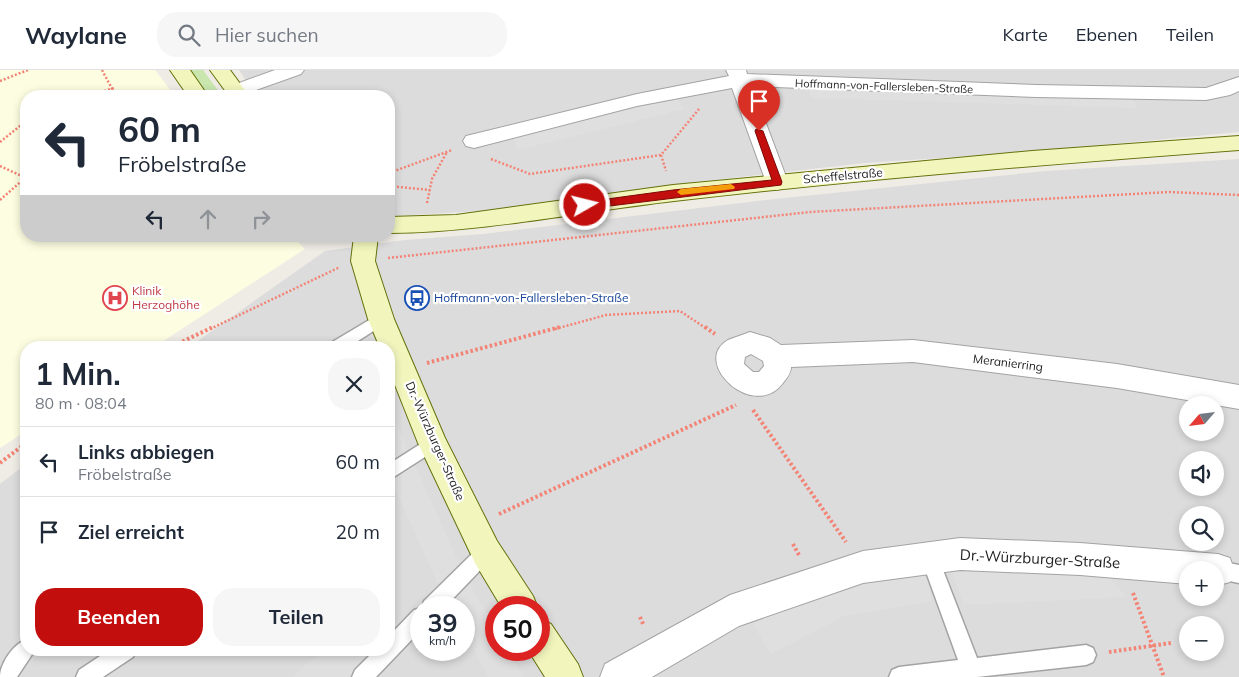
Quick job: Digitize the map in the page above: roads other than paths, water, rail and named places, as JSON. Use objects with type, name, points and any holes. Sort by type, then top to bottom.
[{"type":"main road","points":[[180,70],[194,90]]},
{"type":"main road","points":[[220,70],[234,90]]},
{"type":"main road","name":"Scheffelstraße","points":[[395,225],[456,224],[673,193],[777,182],[1032,158],[1239,143]]},
{"type":"main road","name":"Dr.-Würzburger-Straße","points":[[365,242],[363,261],[381,320],[390,341]]},
{"type":"main road","name":"Dr.-Würzburger-Straße","points":[[395,351],[433,443],[479,539],[514,596]]},
{"type":"main road","points":[[550,653],[565,677]]},
{"type":"street","points":[[246,90],[294,70]]},
{"type":"street","points":[[738,75],[777,182]]},
{"type":"street","name":"Hoffmann-von-Fallersleben-Straße","points":[[474,141],[637,100],[708,87],[738,75],[1036,91],[1206,94],[1223,91],[1239,83]]},
{"type":"street","points":[[757,344],[765,346],[776,356],[778,369],[771,380],[747,392],[730,367],[732,353],[742,345],[757,344]]},
{"type":"street","name":"Meranierring","points":[[776,356],[913,351],[1117,376],[1239,397]]},
{"type":"street","name":"Dr.-Würzburger-Straße","points":[[618,677],[730,612],[863,567],[960,554],[1104,561],[1228,572]]},
{"type":"lane","points":[[346,341],[381,320]]},
{"type":"lane","points":[[395,469],[433,443]]},
{"type":"lane","points":[[439,596],[479,539]]},
{"type":"lane","points":[[930,558],[971,668]]},
{"type":"lane","points":[[395,643],[410,628]]},
{"type":"lane","points":[[899,677],[1086,655]]},
{"type":"lane","points":[[5,677],[21,656]]},
{"type":"lane","points":[[86,677],[117,656]]},
{"type":"lane","points":[[362,677],[383,656]]},
{"type":"place","name":"Klinik Herzoghöhe","points":[[115,298]]},
{"type":"place","name":"Hoffmann-von-Fallersleben-Straße","points":[[417,298]]}]
